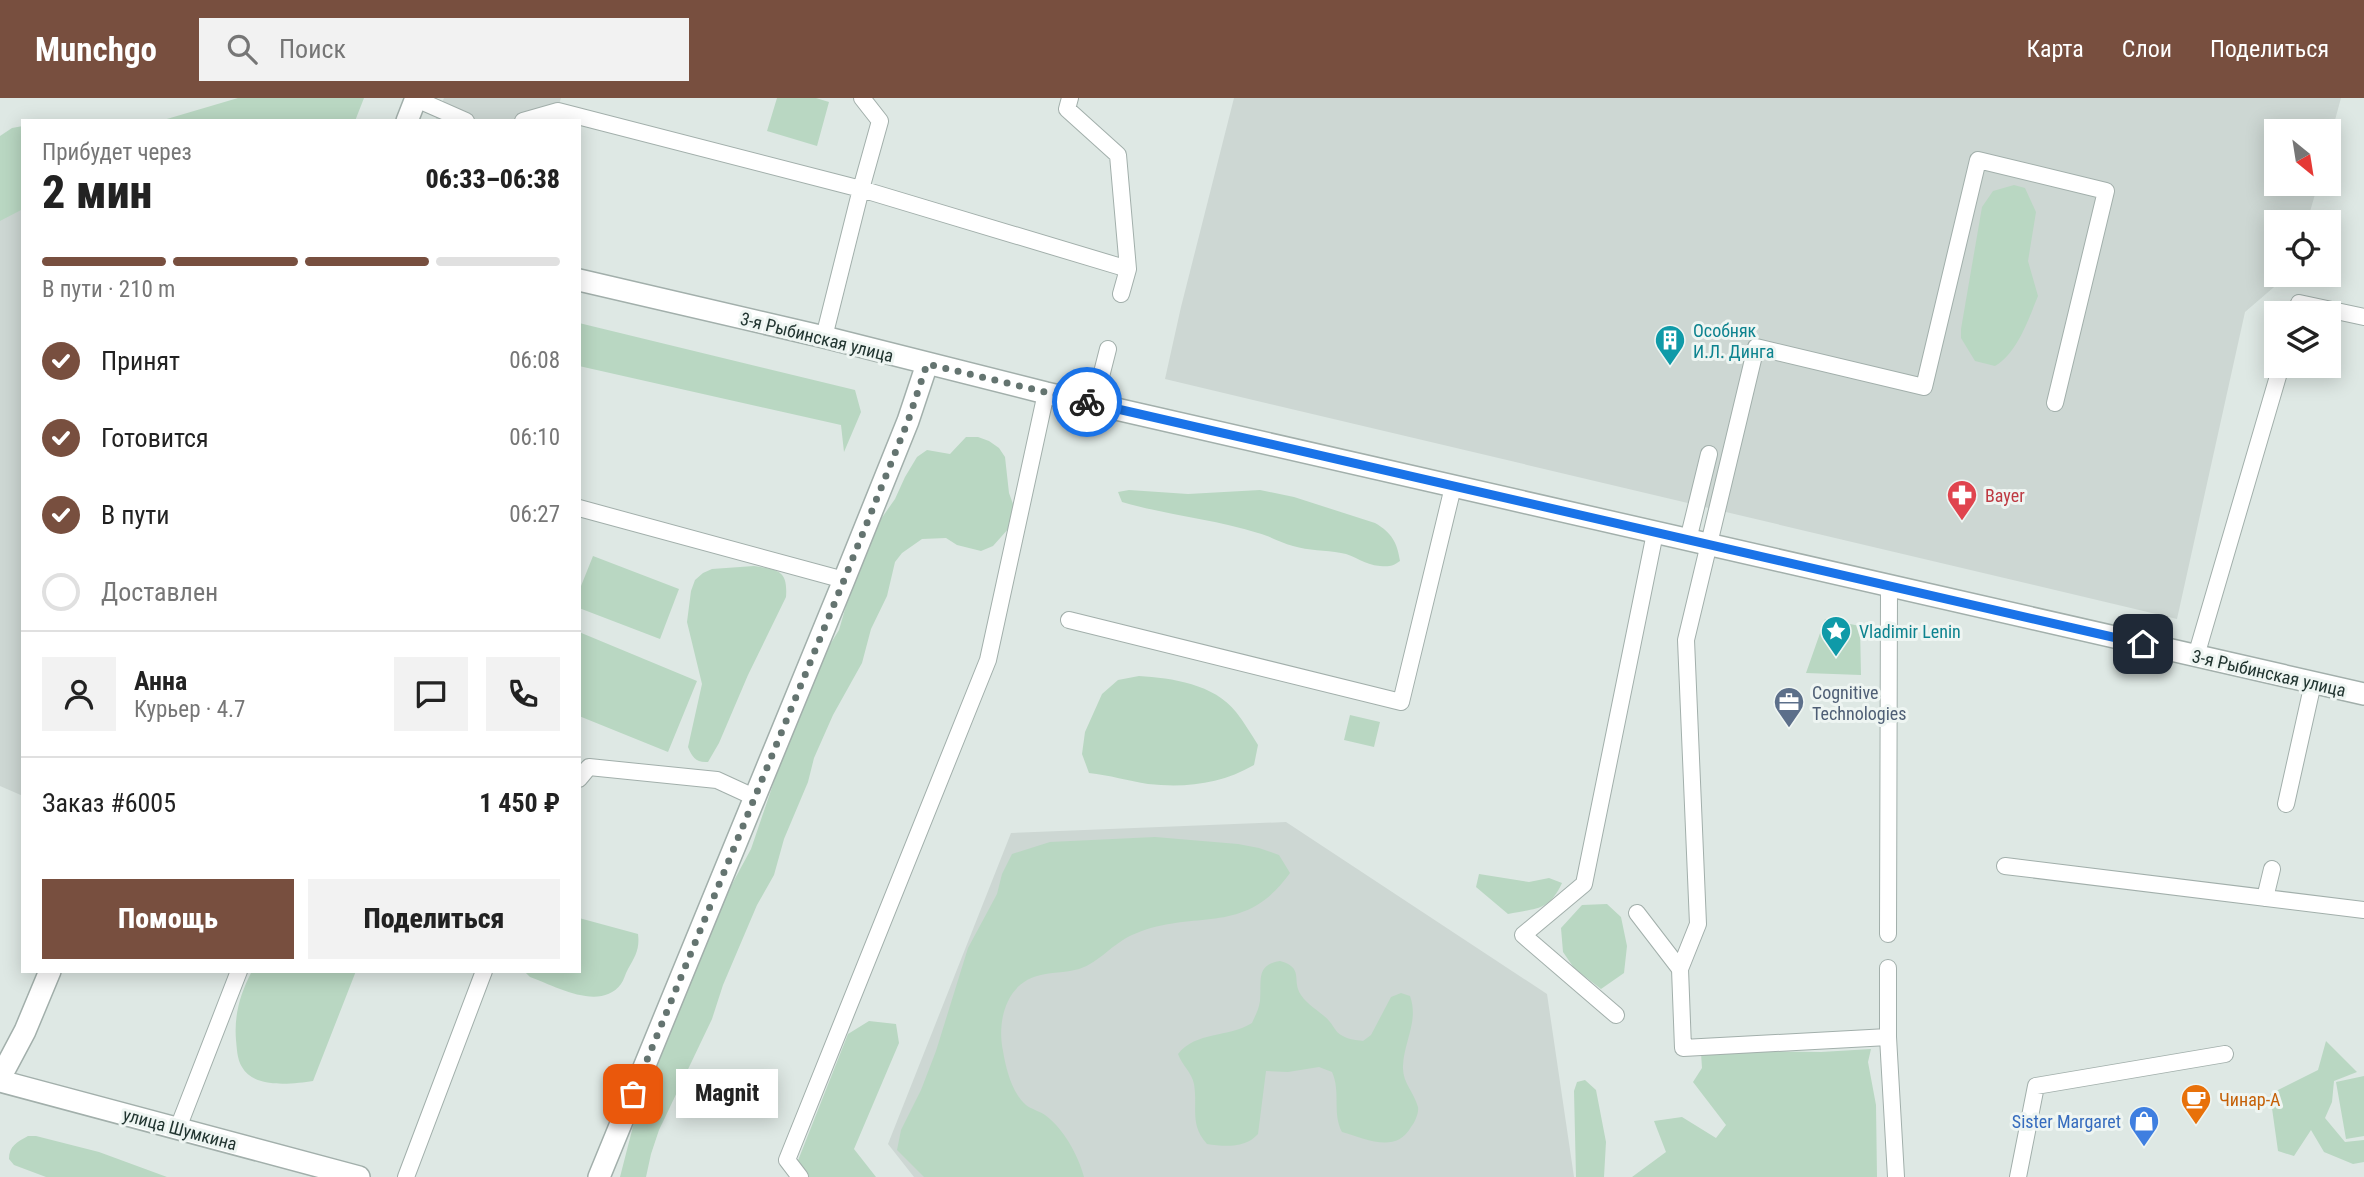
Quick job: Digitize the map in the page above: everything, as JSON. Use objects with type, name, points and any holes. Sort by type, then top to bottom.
[{"type":"street","points":[[408,119],[416,99]]},
{"type":"street","name":"3-я Рыбинская улица","points":[[581,280],[824,337],[1046,393],[2364,694]]},
{"type":"street","points":[[599,1177],[844,580],[908,421],[927,364]]},
{"type":"street","points":[[0,1080],[25,1031],[49,973]]},
{"type":"street","name":"улица Шумкина","points":[[0,1080],[359,1177]]},
{"type":"lane","points":[[824,337],[880,121],[862,98]]},
{"type":"lane","points":[[1070,98],[1067,109],[1118,156],[1128,269],[1121,294]]},
{"type":"lane","points":[[416,99],[461,119]]},
{"type":"lane","points":[[530,119],[558,111],[861,189],[1128,269]]},
{"type":"lane","points":[[1699,543],[1756,347],[1924,387],[1978,160],[2106,191],[2055,403]]},
{"type":"lane","points":[[2341,312],[2364,317]]},
{"type":"lane","points":[[1094,404],[1108,349]]},
{"type":"lane","points":[[2196,656],[2277,378]]},
{"type":"lane","points":[[800,1177],[787,1160],[988,660],[1046,393]]},
{"type":"lane","points":[[1709,454],[1686,640],[1698,924],[1680,969],[1683,1048],[1888,1037]]},
{"type":"lane","points":[[1069,620],[1401,702],[1453,487]]},
{"type":"lane","points":[[581,509],[844,580]]},
{"type":"lane","points":[[1616,1014],[1522,935],[1584,884],[1655,533]]},
{"type":"lane","points":[[1888,934],[1889,587]]},
{"type":"lane","points":[[2287,804],[2313,683]]},
{"type":"lane","points":[[581,777],[589,767],[717,780],[754,797]]},
{"type":"lane","points":[[2005,866],[2364,910]]},
{"type":"lane","points":[[2265,898],[2272,869]]},
{"type":"lane","points":[[1637,913],[1680,969]]},
{"type":"lane","points":[[1888,968],[1888,1037],[1896,1177]]},
{"type":"lane","points":[[178,1128],[238,973]]},
{"type":"lane","points":[[407,1177],[483,973]]},
{"type":"lane","points":[[2018,1177],[2036,1086],[2225,1054]]},
{"type":"shaded area","points":[[444,98],[561,98],[555,119],[436,119]]},
{"type":"shaded area","points":[[1234,98],[2341,98],[2335,119],[2264,119],[2264,196],[2315,196],[2310,210],[2264,210],[2264,287],[2274,287],[2245,312],[2177,619],[1165,379]]},
{"type":"shaded area","points":[[21,181],[21,795],[0,786],[0,186]]},
{"type":"shaded area","points":[[1286,822],[1547,994],[1574,1177],[914,1177],[888,1144],[1011,833]]},
{"type":"green space","points":[[238,98],[364,98],[356,119],[167,119]]},
{"type":"green space","points":[[777,98],[816,98],[829,102],[817,146],[767,131]]},
{"type":"green space","points":[[21,126],[21,210],[0,221],[0,136],[12,128]]},
{"type":"green space","points":[[2014,185],[2025,188],[2036,212],[2028,261],[2038,296],[2016,344],[1995,366],[1975,361],[1961,338],[1961,329],[1982,207],[1993,191]]},
{"type":"green space","points":[[581,323],[855,390],[861,412],[844,452],[841,425],[581,366]]},
{"type":"green space","points":[[966,437],[989,441],[999,448],[1005,457],[1013,504],[1009,528],[993,546],[981,551],[957,545],[946,538],[922,539],[902,553],[895,562],[887,596],[871,629],[862,663],[833,715],[814,758],[808,782],[784,839],[774,875],[757,905],[723,985],[712,1019],[659,1130],[646,1177],[620,1177],[639,1103],[711,923],[751,849],[782,758],[826,651],[839,630],[859,561],[874,529],[895,499],[917,457],[927,450],[950,454]]},
{"type":"green space","points":[[1129,490],[1188,494],[1260,490],[1294,497],[1375,523],[1393,539],[1400,561],[1388,566],[1374,565],[1346,554],[1299,548],[1241,528],[1122,502],[1118,492]]},
{"type":"green space","points":[[593,556],[679,589],[660,639],[581,609],[581,586]]},
{"type":"green space","points":[[754,566],[780,573],[785,581],[786,597],[719,743],[708,762],[700,761],[688,747],[702,684],[687,622],[691,591],[695,580],[712,569]]},
{"type":"green space","points":[[1825,619],[1860,626],[1861,675],[1806,673]]},
{"type":"green space","points":[[581,633],[697,681],[668,752],[581,717]]},
{"type":"green space","points":[[1139,676],[1192,684],[1227,702],[1258,745],[1254,765],[1229,777],[1190,785],[1148,784],[1089,773],[1082,754],[1085,732],[1102,694],[1118,680]]},
{"type":"green space","points":[[1350,715],[1380,722],[1374,747],[1344,740]]},
{"type":"green space","points":[[1155,837],[1259,848],[1279,855],[1290,873],[1272,893],[1254,907],[1236,914],[1155,927],[1132,935],[1086,966],[1037,976],[1026,981],[1011,996],[1001,1029],[1010,1080],[1021,1100],[1045,1115],[1064,1135],[1074,1151],[1084,1177],[924,1177],[897,1150],[901,1130],[936,1051],[968,948],[997,894],[1002,874],[1012,854],[1050,842]]},
{"type":"green space","points":[[1479,874],[1529,882],[1549,878],[1562,883],[1547,904],[1508,914],[1476,887]]},
{"type":"green space","points":[[1607,904],[1621,917],[1627,946],[1624,973],[1601,989],[1574,968],[1563,952],[1561,928],[1582,905]]},
{"type":"green space","points":[[581,919],[638,934],[635,957],[622,982],[612,992],[601,996],[577,994],[530,977],[526,973],[581,973]]},
{"type":"green space","points":[[1280,961],[1295,971],[1298,990],[1304,999],[1327,1018],[1339,1034],[1348,1038],[1363,1041],[1371,1035],[1391,997],[1401,993],[1410,996],[1413,1014],[1403,1072],[1418,1109],[1414,1123],[1405,1135],[1397,1140],[1380,1142],[1342,1132],[1337,1117],[1335,1080],[1332,1072],[1319,1067],[1288,1072],[1266,1071],[1258,1134],[1253,1139],[1241,1144],[1221,1146],[1207,1144],[1201,1137],[1195,1116],[1193,1080],[1178,1054],[1185,1047],[1203,1038],[1243,1028],[1252,1023],[1259,1004],[1263,970]]},
{"type":"green space","points":[[251,973],[355,973],[313,1081],[284,1084],[264,1082],[255,1079],[242,1067],[237,1050],[236,1022],[244,988]]},
{"type":"green space","points":[[869,1021],[896,1024],[899,1043],[854,1149],[876,1177],[809,1177],[797,1163],[848,1034]]},
{"type":"green space","points":[[2326,1041],[2357,1072],[2334,1081],[2332,1102],[2325,1118],[2345,1142],[2364,1140],[2364,1162],[2353,1164],[2324,1152],[2311,1130],[2294,1156],[2278,1151],[2270,1094],[2318,1070]]},
{"type":"green space","points":[[1871,1049],[1868,1062],[1876,1105],[1877,1177],[1632,1177],[1666,1152],[1654,1121],[1682,1117],[1716,1138],[1726,1125],[1693,1082],[1702,1068],[1701,1053]]},
{"type":"green space","points":[[2364,1076],[2364,1136],[2346,1139],[2336,1082]]},
{"type":"green space","points":[[1585,1080],[1596,1090],[1606,1142],[1604,1177],[1576,1177],[1574,1091],[1577,1082]]},
{"type":"green space","points":[[28,1136],[99,1152],[167,1177],[46,1177],[14,1165],[9,1159],[12,1148]]},
{"type":"way so far","points":[[633,1094],[844,580],[908,421],[927,364],[1087,402]]},
{"type":"place","name":"Особняк И.Л. Динга","points":[[1670,367]]},
{"type":"place","name":"Bayer","points":[[1962,522]]},
{"type":"place","name":"Vladimir Lenin","points":[[1836,658]]},
{"type":"place","name":"Cognitive Technologies","points":[[1789,729]]},
{"type":"place","name":"Magnit","points":[[633,1094]]},
{"type":"place","name":"Чинар-А","points":[[2196,1126]]},
{"type":"place","name":"Sister Margaret","points":[[2144,1148]]},
{"type":"route","points":[[1087,402],[2143,644]]}]
